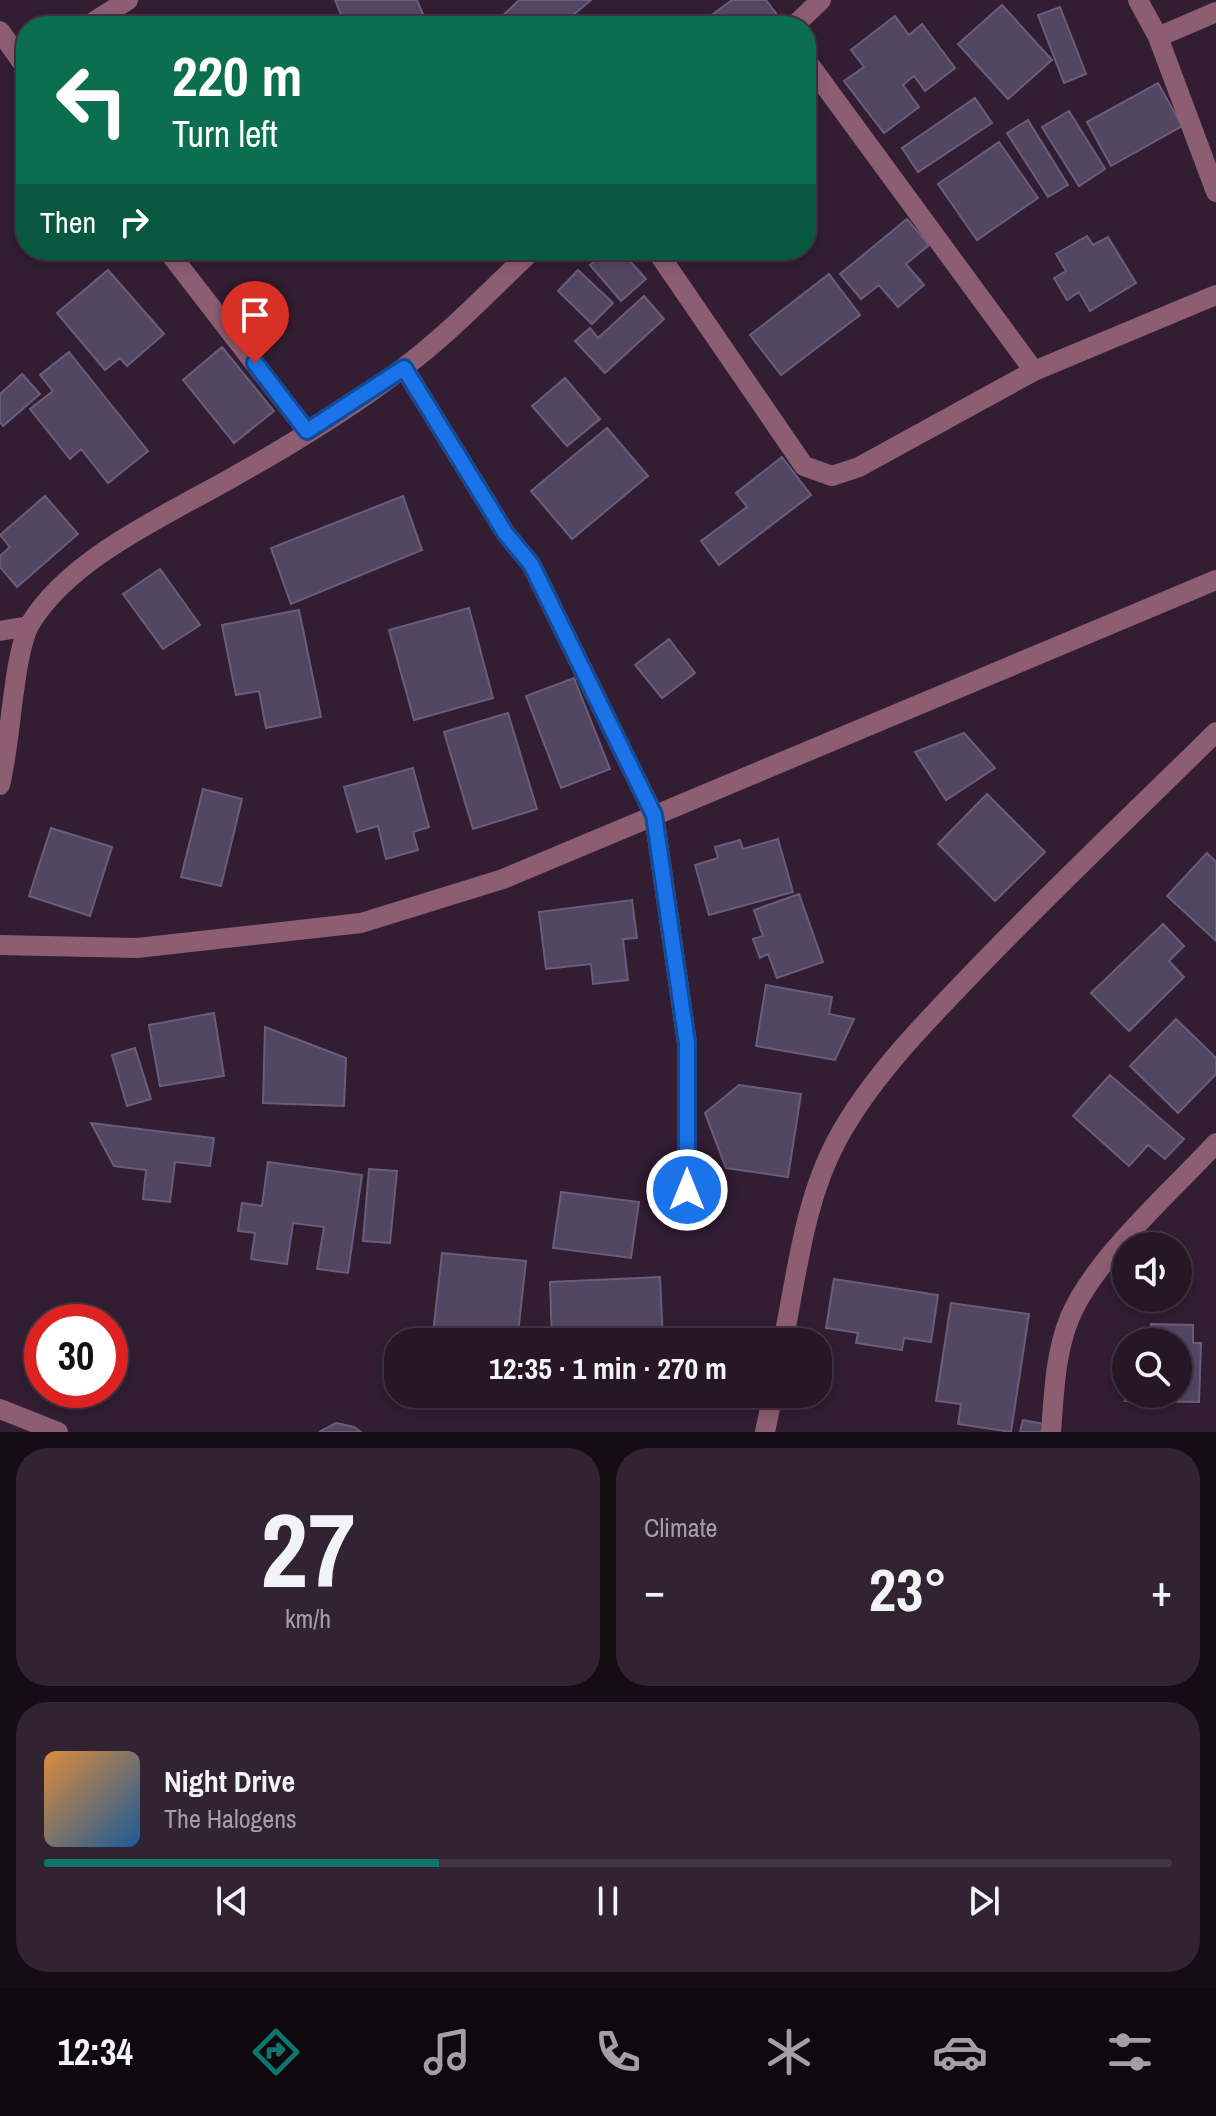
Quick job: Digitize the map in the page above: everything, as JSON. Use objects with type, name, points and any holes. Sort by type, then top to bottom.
[{"type":"street","points":[[103,16],[128,0]]},
{"type":"street","points":[[804,16],[821,0]]},
{"type":"street","points":[[1138,0],[1158,37],[1216,192]]},
{"type":"street","points":[[1158,37],[1216,12]]},
{"type":"street","points":[[0,31],[16,53]]},
{"type":"street","points":[[816,74],[1034,371]]},
{"type":"street","points":[[175,260],[307,431]]},
{"type":"street","points":[[0,785],[9,752],[21,654],[29,626],[47,601],[98,555],[307,431],[404,368],[522,260]]},
{"type":"street","points":[[663,260],[804,466],[832,476],[859,467],[1034,371],[1216,295]]},
{"type":"street","points":[[404,368],[506,534],[531,564],[654,815],[687,1043],[687,1190]]},
{"type":"street","points":[[0,945],[137,948],[361,923],[503,879],[1216,580]]},
{"type":"street","points":[[3,626],[29,626]]},
{"type":"street","points":[[786,1328],[810,1207],[837,1140],[871,1087],[912,1037],[997,947],[1216,732]]},
{"type":"street","points":[[1051,1432],[1056,1369],[1070,1317],[1098,1271],[1216,1143]]},
{"type":"street","points":[[765,1432],[770,1408]]},
{"type":"street","points":[[0,1409],[58,1432]]},
{"type":"building","points":[[335,0],[417,0],[424,16],[342,16]]},
{"type":"building","points":[[519,0],[591,0],[572,16],[502,16]]},
{"type":"building","points":[[732,0],[766,0],[778,16],[710,16]]},
{"type":"building","points":[[1002,5],[1052,60],[1008,99],[958,44]]},
{"type":"building","points":[[1060,7],[1086,74],[1064,83],[1038,15]]},
{"type":"building","points":[[895,16],[909,35],[922,24],[955,68],[925,91],[914,76],[903,85],[919,107],[884,133],[844,81],[864,67],[851,50]]},
{"type":"building","points":[[1158,83],[1182,126],[1111,166],[1087,122]]},
{"type":"building","points":[[975,98],[992,123],[918,172],[902,148]]},
{"type":"building","points":[[1069,111],[1105,169],[1079,186],[1042,127]]},
{"type":"building","points":[[1028,120],[1068,185],[1048,197],[1007,133]]},
{"type":"building","points":[[999,142],[1038,198],[977,240],[938,184]]},
{"type":"building","points":[[907,219],[929,245],[906,264],[924,285],[898,307],[879,285],[861,299],[840,274]]},
{"type":"building","points":[[1087,236],[1093,245],[1108,237],[1136,283],[1090,311],[1079,292],[1067,300],[1054,278],[1066,271],[1056,254]]},
{"type":"building","points":[[596,260],[629,260],[646,279],[621,301],[590,265]]},
{"type":"building","points":[[108,270],[164,334],[127,366],[120,358],[105,370],[57,313]]},
{"type":"building","points":[[578,270],[613,303],[592,324],[558,291]]},
{"type":"building","points":[[829,274],[860,315],[781,375],[750,335]]},
{"type":"building","points":[[644,296],[664,319],[605,373],[575,341],[590,328],[598,338]]},
{"type":"building","points":[[222,347],[274,411],[234,443],[183,380]]},
{"type":"building","points":[[69,352],[148,451],[108,483],[81,449],[70,459],[30,409],[53,391],[40,375]]},
{"type":"building","points":[[22,374],[40,394],[3,426],[0,422],[0,394]]},
{"type":"building","points":[[565,378],[600,419],[567,446],[532,406]]},
{"type":"building","points":[[607,428],[648,476],[572,539],[531,491]]},
{"type":"building","points":[[782,457],[811,495],[719,565],[701,541],[747,507],[736,493]]},
{"type":"building","points":[[45,496],[78,534],[17,587],[0,567],[0,556],[10,547],[0,535]]},
{"type":"building","points":[[403,496],[422,550],[291,604],[271,548]]},
{"type":"building","points":[[160,569],[200,625],[163,649],[123,594]]},
{"type":"building","points":[[469,608],[493,698],[414,720],[389,630]]},
{"type":"building","points":[[299,610],[321,717],[266,728],[259,691],[236,695],[222,625]]},
{"type":"building","points":[[669,639],[695,673],[662,698],[635,665]]},
{"type":"building","points":[[574,678],[610,769],[561,788],[526,696]]},
{"type":"building","points":[[508,713],[537,809],[473,829],[444,732]]},
{"type":"building","points":[[964,733],[995,768],[946,800],[915,752]]},
{"type":"building","points":[[413,768],[429,827],[413,832],[418,850],[386,859],[378,826],[357,832],[344,787]]},
{"type":"building","points":[[203,789],[242,799],[221,886],[181,877]]},
{"type":"building","points":[[987,794],[1045,852],[995,901],[938,844]]},
{"type":"building","points":[[51,828],[112,847],[90,916],[29,896]]},
{"type":"building","points":[[778,839],[793,892],[709,915],[695,865],[718,858],[715,847],[740,840],[743,849]]},
{"type":"building","points":[[1207,853],[1216,862],[1216,941],[1167,896]]},
{"type":"building","points":[[799,894],[823,962],[777,978],[768,954],[760,958],[753,939],[763,936],[754,910]]},
{"type":"building","points":[[632,900],[637,938],[623,939],[628,980],[593,984],[591,964],[546,969],[539,912]]},
{"type":"building","points":[[1163,924],[1184,946],[1169,961],[1184,977],[1129,1031],[1091,993]]},
{"type":"building","points":[[766,985],[832,997],[829,1014],[854,1019],[835,1060],[756,1046]]},
{"type":"building","points":[[214,1013],[224,1076],[160,1086],[149,1025]]},
{"type":"building","points":[[1176,1019],[1216,1058],[1216,1074],[1178,1113],[1130,1066]]},
{"type":"building","points":[[265,1027],[346,1058],[344,1106],[263,1103]]},
{"type":"building","points":[[135,1048],[151,1099],[127,1106],[112,1055]]},
{"type":"building","points":[[1110,1075],[1184,1139],[1165,1159],[1148,1145],[1129,1166],[1073,1116]]},
{"type":"building","points":[[739,1085],[801,1094],[788,1177],[726,1168],[705,1113]]},
{"type":"building","points":[[91,1123],[214,1138],[210,1166],[175,1162],[170,1202],[143,1199],[146,1170],[114,1166]]},
{"type":"building","points":[[268,1162],[362,1175],[348,1273],[317,1269],[324,1227],[293,1223],[287,1264],[251,1259],[255,1233],[238,1231],[242,1203],[262,1206]]},
{"type":"building","points":[[369,1169],[397,1171],[390,1243],[363,1241]]},
{"type":"building","points":[[561,1192],[639,1202],[631,1258],[553,1248]]},
{"type":"building","points":[[442,1253],[526,1261],[519,1328],[434,1328]]},
{"type":"building","points":[[660,1277],[662,1328],[552,1328],[550,1282]]},
{"type":"building","points":[[834,1279],[938,1295],[931,1342],[904,1338],[902,1350],[856,1343],[858,1333],[826,1328]]},
{"type":"building","points":[[951,1303],[1029,1314],[1011,1432],[958,1424],[961,1404],[936,1401]]},
{"type":"building","points":[[1151,1324],[1193,1325],[1193,1343],[1201,1343],[1199,1402],[1192,1402],[1192,1328],[1151,1328]]},
{"type":"building","points":[[1023,1420],[1044,1424],[1043,1432],[1020,1432]]},
{"type":"building","points":[[336,1423],[354,1427],[361,1432],[319,1432]]},
{"type":"route","points":[[255,363],[307,431],[404,368],[506,534],[531,564],[654,815],[687,1043],[687,1190]]}]
